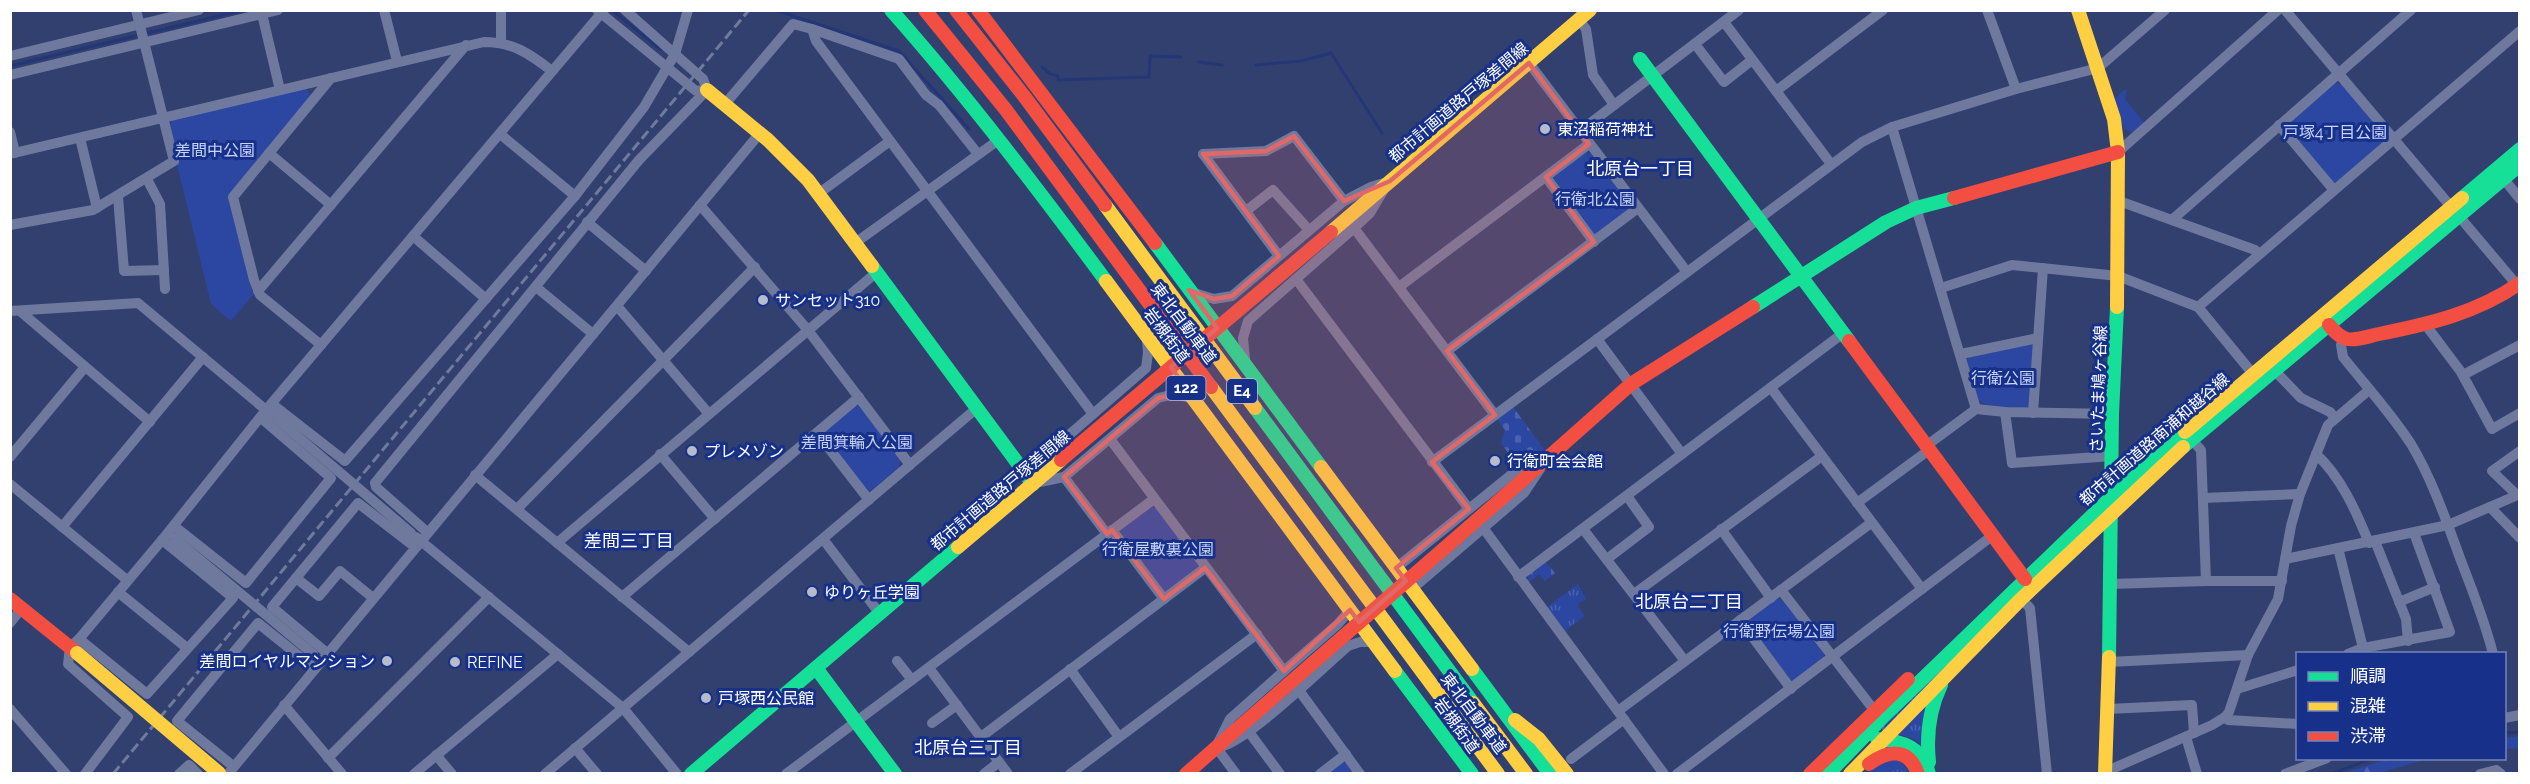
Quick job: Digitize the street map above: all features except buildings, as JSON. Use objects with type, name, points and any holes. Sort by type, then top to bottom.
[{"type":"main road","name":"岩槻街道","points":[[891,10],[1000,139],[1472,774]]},
{"type":"main road","name":"東北自動車道","points":[[925,10],[1006,110],[1498,774]]},
{"type":"main road","name":"東北自動車道","points":[[956,10],[1031,106],[1526,774]]},
{"type":"main road","points":[[978,10],[1023,65],[1550,774]]},
{"type":"main road","name":"都市計画道路戸塚差間線","points":[[691,774],[1331,231],[1351,223],[1390,181],[1590,10]]},
{"type":"main road","name":"さいたま鳩ヶ谷線","points":[[2078,10],[2116,129],[2118,152],[2118,276],[2112,414],[2108,709],[2104,773]]},
{"type":"main road","points":[[1640,59],[2025,579]]},
{"type":"main road","points":[[707,90],[789,159],[877,272],[1034,484]]},
{"type":"main road","name":"都市計画道路南浦和越谷線","points":[[1850,774],[2021,599],[2110,513],[2329,324],[2455,211],[2520,149]]},
{"type":"main road","points":[[1186,774],[1216,747],[1246,728],[1631,384],[1886,222],[1916,208],[2118,152]]},
{"type":"main road","name":"都市計画道路南浦和越谷線","points":[[1830,771],[2112,495],[2253,374],[2455,211],[2520,165]]},
{"type":"main road","points":[[2329,324],[2344,338],[2369,336],[2464,313],[2504,295],[2518,284]]},
{"type":"main road","points":[[10,599],[75,646],[219,773]]},
{"type":"main road","points":[[1810,774],[1874,710],[1952,640],[1977,626]]},
{"type":"main road","points":[[816,668],[895,774]]},
{"type":"main road","points":[[1926,773],[1929,716],[1936,694],[1949,673]]},
{"type":"main road","points":[[1504,711],[1539,739],[1567,774]]},
{"type":"main road","points":[[1830,771],[1851,759],[1872,739],[1883,739],[1906,742],[1916,748],[1925,760],[1926,773]]},
{"type":"main road","points":[[1857,774],[1876,757],[1886,752],[1898,753],[1907,757],[1926,773]]},
{"type":"street","points":[[10,225],[98,207],[118,197],[174,161],[136,10]]},
{"type":"street","points":[[10,56],[199,10]]},
{"type":"street","points":[[10,75],[278,10]]},
{"type":"street","points":[[384,10],[397,61]]},
{"type":"street","points":[[501,10],[501,42]]},
{"type":"street","points":[[625,10],[703,80],[707,90]]},
{"type":"street","points":[[266,410],[345,461],[575,196],[644,106],[675,54],[688,10]]},
{"type":"street","points":[[1776,91],[1883,10]]},
{"type":"street","points":[[1987,10],[2016,89]]},
{"type":"street","points":[[1432,462],[1862,142],[1892,127],[2016,89],[2098,68],[2165,10]]},
{"type":"street","points":[[2118,152],[2278,10]]},
{"type":"street","points":[[2285,10],[2518,284]]},
{"type":"street","points":[[2173,219],[2412,10]]},
{"type":"street","points":[[1580,131],[1738,11]]},
{"type":"street","points":[[85,774],[128,717],[68,664],[75,646],[127,580],[170,534],[266,410],[601,12],[696,91],[707,90]]},
{"type":"street","points":[[262,14],[280,90]]},
{"type":"street","points":[[1579,20],[1586,29],[1593,75],[1614,105]]},
{"type":"street","points":[[1724,22],[1831,164]]},
{"type":"street","points":[[724,104],[793,24],[898,59],[978,154]]},
{"type":"street","points":[[812,29],[816,41],[1093,414]]},
{"type":"street","points":[[2198,307],[2520,31]]},
{"type":"street","points":[[10,132],[13,153],[164,119],[466,45],[501,42],[528,52],[552,71]]},
{"type":"street","points":[[1695,44],[1724,82],[1752,60]]},
{"type":"street","points":[[258,291],[466,45]]},
{"type":"street","points":[[1529,63],[1687,272]]},
{"type":"street","points":[[321,345],[260,295],[233,196],[332,78]]},
{"type":"street","points":[[418,538],[375,483],[639,160],[707,90]]},
{"type":"street","points":[[2279,125],[2333,189]]},
{"type":"street","points":[[1892,127],[1976,409]]},
{"type":"street","points":[[319,659],[258,623],[177,721],[230,770],[319,659],[373,598],[418,538],[476,475],[760,133]]},
{"type":"street","points":[[500,134],[575,196]]},
{"type":"street","points":[[1279,256],[1203,154],[1266,151],[1294,136],[1344,201]]},
{"type":"street","points":[[81,138],[98,207]]},
{"type":"street","points":[[855,243],[1000,139]]},
{"type":"street","points":[[818,194],[890,141]]},
{"type":"street","points":[[1399,287],[1589,144]]},
{"type":"street","points":[[269,153],[331,205]]},
{"type":"street","points":[[1546,177],[1594,242]]},
{"type":"street","points":[[2503,178],[2520,199]]},
{"type":"street","points":[[147,179],[160,204],[165,289]]},
{"type":"street","points":[[1189,290],[1214,299],[1232,296],[1344,201],[1371,187],[1390,181]]},
{"type":"street","points":[[1246,211],[1273,190],[1309,230]]},
{"type":"street","points":[[118,197],[124,271],[164,270]]},
{"type":"street","points":[[2119,201],[2255,250],[2259,254]]},
{"type":"street","points":[[700,206],[807,329],[910,465]]},
{"type":"street","points":[[1447,351],[1638,208]]},
{"type":"street","points":[[587,222],[646,271]]},
{"type":"street","points":[[1250,372],[1243,353],[1243,338],[1248,321],[1296,279],[1351,223],[1495,415]]},
{"type":"street","points":[[413,236],[486,299]]},
{"type":"street","points":[[1941,288],[2012,265],[2118,276],[2198,307],[2253,374]]},
{"type":"street","points":[[517,509],[755,267]]},
{"type":"street","points":[[2033,413],[2043,268]]},
{"type":"street","points":[[557,543],[877,272]]},
{"type":"street","points":[[1296,279],[1469,510]]},
{"type":"street","points":[[536,287],[593,334]]},
{"type":"street","points":[[15,311],[138,303],[623,708],[677,774]]},
{"type":"street","points":[[617,306],[709,414]]},
{"type":"street","points":[[15,311],[150,422]]},
{"type":"street","points":[[2425,324],[2463,375],[2492,429],[2518,416]]},
{"type":"street","points":[[1034,484],[1045,458],[1146,368],[1148,353],[1144,332]]},
{"type":"street","points":[[1518,577],[1842,334]]},
{"type":"street","points":[[1961,354],[2038,338]]},
{"type":"street","points":[[2344,338],[2343,357],[2395,420],[2412,447],[2448,525],[2487,630],[2492,652]]},
{"type":"street","points":[[1597,339],[1682,454]]},
{"type":"street","points":[[2463,375],[2520,345]]},
{"type":"street","points":[[62,528],[204,357]]},
{"type":"street","points":[[10,457],[85,367]]},
{"type":"street","points":[[2275,370],[2301,398],[2330,412],[2336,418]]},
{"type":"street","points":[[1771,388],[1922,590]]},
{"type":"street","points":[[2104,773],[2190,735],[2225,717],[2229,712],[2248,655],[2274,609],[2300,494],[2328,425],[2369,390]]},
{"type":"street","points":[[1034,484],[1064,477],[1158,398],[1175,394],[1196,401]]},
{"type":"street","points":[[622,597],[859,397]]},
{"type":"street","points":[[545,774],[977,408]]},
{"type":"street","points":[[1857,503],[1976,409],[2005,412],[2112,414]]},
{"type":"street","points":[[170,534],[246,583],[331,478],[266,410]]},
{"type":"street","points":[[2005,412],[2012,463],[2113,456]]},
{"type":"street","points":[[817,433],[869,500]]},
{"type":"street","points":[[1110,440],[1284,671]]},
{"type":"street","points":[[2192,440],[2201,450],[2206,581]]},
{"type":"street","points":[[2285,559],[2448,525],[2518,495],[2492,471],[2520,451]]},
{"type":"street","points":[[660,454],[715,519]]},
{"type":"street","points":[[2316,454],[2337,480],[2372,542],[2406,619],[2409,641]]},
{"type":"street","points":[[1396,568],[1516,471],[1548,456]]},
{"type":"street","points":[[1412,590],[1524,493],[1548,456]]},
{"type":"street","points":[[1634,594],[1822,456]]},
{"type":"street","points":[[476,475],[688,652]]},
{"type":"street","points":[[1064,477],[1164,599]]},
{"type":"street","points":[[10,484],[127,580]]},
{"type":"street","points":[[2203,498],[2300,494]]},
{"type":"street","points":[[1607,560],[1649,527],[1627,496]]},
{"type":"street","points":[[786,774],[1154,499]]},
{"type":"street","points":[[319,659],[272,607],[358,503],[418,538]]},
{"type":"street","points":[[2490,507],[2520,538]]},
{"type":"street","points":[[1571,759],[1685,661],[1871,523]]},
{"type":"street","points":[[1484,529],[1664,774]]},
{"type":"street","points":[[1583,529],[1685,661]]},
{"type":"street","points":[[1721,529],[1771,598]]},
{"type":"street","points":[[2353,652],[2363,648],[2450,632],[2414,533]]},
{"type":"street","points":[[75,646],[147,694],[233,598],[170,534]]},
{"type":"street","points":[[170,534],[319,659]]},
{"type":"street","points":[[1677,774],[1992,536]]},
{"type":"street","points":[[823,539],[880,614]]},
{"type":"street","points":[[2338,548],[2363,648]]},
{"type":"street","points":[[981,737],[1205,568]]},
{"type":"street","points":[[296,578],[319,596],[340,571],[373,598]]},
{"type":"street","points":[[2110,584],[2282,581]]},
{"type":"street","points":[[2399,602],[2435,587]]},
{"type":"street","points":[[1781,590],[1874,710]]},
{"type":"street","points":[[118,592],[187,648]]},
{"type":"street","points":[[328,758],[489,597]]},
{"type":"street","points":[[2021,599],[2030,608],[2047,774]]},
{"type":"street","points":[[10,623],[22,608]]},
{"type":"street","points":[[1236,774],[1216,747],[1230,719],[1338,624],[1350,610]]},
{"type":"street","points":[[1740,620],[1791,688]]},
{"type":"street","points":[[1070,774],[1257,634]]},
{"type":"street","points":[[1280,774],[1246,728],[1298,689],[1348,646],[1354,643],[1375,642]]},
{"type":"street","points":[[414,774],[558,654]]},
{"type":"street","points":[[2109,662],[2248,655]]},
{"type":"street","points":[[897,661],[912,680]]},
{"type":"street","points":[[929,668],[1008,774]]},
{"type":"street","points":[[1070,669],[1119,737]]},
{"type":"street","points":[[2238,689],[2296,671]]},
{"type":"street","points":[[1298,689],[1360,774]]},
{"type":"street","points":[[284,705],[342,774]]},
{"type":"street","points":[[932,723],[957,705]]},
{"type":"street","points":[[2108,709],[2192,705],[2190,735],[2197,774]]},
{"type":"street","points":[[10,709],[66,774]]},
{"type":"street","points":[[2225,717],[2228,720],[2296,724]]},
{"type":"street","points":[[575,748],[597,774]]},
{"type":"street","points":[[1320,774],[1346,754]]},
{"type":"street","points":[[436,755],[452,774]]},
{"type":"street","points":[[2285,774],[2324,760]]},
{"type":"street","points":[[984,774],[999,762]]},
{"type":"street","points":[[1084,763],[1092,774]]},
{"type":"street","points":[[179,774],[189,765],[198,774]]},
{"type":"street","points":[[2480,774],[2496,770],[2501,774]]},
{"type":"highlighted area","points":[[1529,63],[1589,144],[1546,177],[1594,242],[1447,351],[1495,415],[1432,462],[1469,509],[1396,568],[1406,581],[1359,622],[1350,610],[1284,671],[1205,568],[1164,599],[1112,530],[1107,534],[1064,477],[1158,398],[1188,391],[1171,367],[1217,328],[1189,290],[1214,299],[1232,296],[1279,256],[1203,154],[1266,151],[1294,136],[1344,201],[1390,181]]},
{"type":"green space","name":"戸塚4丁目公園","points":[[2333,82],[2342,85],[2384,136],[2382,144],[2335,184],[2286,128],[2286,123]]},
{"type":"green space","name":"差間中公園","points":[[305,88],[311,96],[228,196],[253,295],[231,321],[211,304],[168,128],[173,120]]},
{"type":"green space","points":[[2127,88],[2125,99],[2145,124],[2134,133],[2124,129],[2114,99]]},
{"type":"green space","name":"行衛北公園","points":[[1585,153],[1593,154],[1630,202],[1629,210],[1595,236],[1553,177]]},
{"type":"green space","name":"行衛公園","points":[[2031,342],[2035,347],[2033,403],[2026,409],[1996,407],[1981,402],[1974,388],[1966,359],[1970,353]]},
{"type":"green space","name":"差間箕輪入公園","points":[[853,406],[860,406],[900,459],[899,468],[869,492],[824,437],[824,431]]},
{"type":"green space","points":[[1513,407],[1544,449],[1511,468],[1516,456],[1510,452],[1509,454],[1501,443],[1505,430],[1497,419]]},
{"type":"green space","name":"行衛屋敷裏公園","points":[[1151,507],[1157,508],[1198,561],[1197,569],[1166,592],[1161,591],[1119,536],[1121,530]]},
{"type":"green space","points":[[1545,561],[1555,573],[1545,581],[1539,574],[1528,583],[1528,574]]},
{"type":"green space","points":[[1578,584],[1586,599],[1579,603],[1578,607],[1585,616],[1567,629],[1567,633],[1547,607]]},
{"type":"green space","name":"行衛野伝場公園","points":[[1777,598],[1785,600],[1824,653],[1823,659],[1793,681],[1787,681],[1747,621]]},
{"type":"green space","points":[[1983,628],[1885,731],[1878,730]]},
{"type":"green space","points":[[1926,706],[1922,745],[1914,739],[1898,734]]},
{"type":"green space","points":[[2519,736],[2519,748],[2506,749],[2506,738]]},
{"type":"green space","points":[[1897,760],[1903,763],[1909,773],[1866,774],[1883,762]]},
{"type":"green space","points":[[2385,760],[2424,760],[2379,773],[2344,773]]},
{"type":"green space","points":[[1340,762],[1347,763],[1355,774],[1324,774]]},
{"type":"waterway","points":[[10,66],[244,10]]},
{"type":"waterway","points":[[612,10],[660,49]]},
{"type":"waterway","points":[[775,10],[899,51],[969,129]]},
{"type":"waterway","points":[[1256,65],[1301,61],[1331,53],[1382,133]]},
{"type":"waterway","points":[[1042,67],[1050,74],[1058,76],[1058,80],[1149,77],[1150,56],[1181,57]]},
{"type":"waterway","points":[[1199,62],[1222,65]]},
{"type":"waterway","points":[[2506,733],[2520,732]]},
{"type":"waterway","points":[[2331,774],[2368,760]]},
{"type":"railway","points":[[113,774],[749,10]]},
{"type":"traffic: fast","points":[[891,10],[1002,143],[1106,281]]},
{"type":"traffic: fast","points":[[1640,59],[1849,341]]},
{"type":"traffic: fast","points":[[2462,198],[2520,149]]},
{"type":"traffic: fast","points":[[2183,447],[2520,165]]},
{"type":"traffic: fast","points":[[1753,307],[1886,222],[1916,208],[1954,198]]},
{"type":"traffic: fast","points":[[1155,243],[1321,467]]},
{"type":"traffic: fast","points":[[872,266],[1033,484]]},
{"type":"traffic: fast","points":[[2109,657],[2112,414],[2117,307]]},
{"type":"traffic: fast","points":[[1255,408],[1473,703]]},
{"type":"traffic: fast","points":[[1828,774],[1884,716],[2127,482],[2185,432]]},
{"type":"traffic: fast","points":[[691,774],[958,547]]},
{"type":"traffic: fast","points":[[816,668],[895,774]]},
{"type":"traffic: fast","points":[[1472,669],[1550,774]]},
{"type":"traffic: fast","points":[[1395,671],[1472,774]]},
{"type":"traffic: fast","points":[[1929,762],[1929,722],[1941,685]]},
{"type":"traffic: fast","points":[[1877,739],[1910,747],[1922,757],[1929,774]]},
{"type":"traffic: slow","points":[[1331,232],[1590,10]]},
{"type":"traffic: slow","points":[[2078,10],[2114,119],[2118,152],[2117,307]]},
{"type":"traffic: slow","points":[[707,90],[768,140],[808,180],[872,266]]},
{"type":"traffic: slow","points":[[2185,432],[2462,198]]},
{"type":"traffic: slow","points":[[1105,205],[1255,408]]},
{"type":"traffic: slow","points":[[1106,281],[1395,671]]},
{"type":"traffic: slow","points":[[1211,387],[1498,774]]},
{"type":"traffic: slow","points":[[1850,774],[2021,599],[2183,447]]},
{"type":"traffic: slow","points":[[958,547],[1061,460]]},
{"type":"traffic: slow","points":[[1321,467],[1472,669]]},
{"type":"traffic: slow","points":[[77,653],[219,773]]},
{"type":"traffic: slow","points":[[2105,774],[2109,657]]},
{"type":"traffic: slow","points":[[1473,703],[1526,774]]},
{"type":"traffic: slow","points":[[1515,720],[1539,739],[1567,774]]},
{"type":"traffic: jam","points":[[925,10],[1006,110],[1211,387]]},
{"type":"traffic: jam","points":[[956,10],[1024,96],[1105,205]]},
{"type":"traffic: jam","points":[[978,10],[1155,243]]},
{"type":"traffic: jam","points":[[1954,198],[2118,152]]},
{"type":"traffic: jam","points":[[1061,460],[1331,232]]},
{"type":"traffic: jam","points":[[2329,325],[2344,338],[2363,338],[2416,326],[2470,310],[2520,283]]},
{"type":"traffic: jam","points":[[1517,485],[1631,384],[1753,307]]},
{"type":"traffic: jam","points":[[1849,341],[2025,579]]},
{"type":"traffic: jam","points":[[1244,723],[1517,485]]},
{"type":"traffic: jam","points":[[10,599],[77,653]]},
{"type":"traffic: jam","points":[[1810,774],[1908,679]]},
{"type":"traffic: jam","points":[[1186,774],[1244,723]]},
{"type":"traffic: jam","points":[[1869,764],[1891,754],[1904,755],[1914,765],[1918,774]]},
{"type":"place","name":"東沼稲荷神社","points":[[1545,129]]},
{"type":"place","name":"サンセット310","points":[[763,300]]},
{"type":"place","name":"プレメゾン","points":[[692,451]]},
{"type":"place","name":"行衛町会会館","points":[[1495,461]]},
{"type":"place","name":"ゆりヶ丘学園","points":[[812,592]]},
{"type":"place","name":"差間ロイヤルマンション","points":[[387,661]]},
{"type":"place","name":"REFINE","points":[[455,662]]},
{"type":"place","name":"戸塚西公民館","points":[[706,698]]},
{"type":"district","name":"北原台一丁目","points":[[1640,169]]},
{"type":"district","name":"差間三丁目","points":[[629,541]]},
{"type":"district","name":"北原台二丁目","points":[[1689,602]]},
{"type":"district","name":"北原台三丁目","points":[[968,748]]}]
